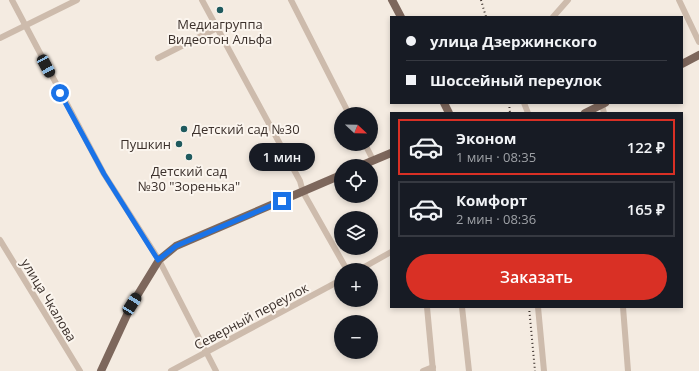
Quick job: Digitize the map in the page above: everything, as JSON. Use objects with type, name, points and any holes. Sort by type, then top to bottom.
[{"type":"main road","points":[[392,0],[400,16]]},
{"type":"main road","points":[[683,63],[699,55]]},
{"type":"main road","points":[[588,112],[604,107]]},
{"type":"main road","points":[[376,159],[390,153]]},
{"type":"main road","points":[[101,371],[132,304],[158,260],[176,246],[334,177]]},
{"type":"street","points":[[12,0],[24,26],[104,174],[158,260],[216,371]]},
{"type":"street","points":[[0,38],[77,0]]},
{"type":"street","points":[[202,0],[300,181],[302,192],[343,263]]},
{"type":"street","points":[[291,0],[345,107]]},
{"type":"street","points":[[554,16],[568,0]]},
{"type":"street","points":[[678,0],[698,40]]},
{"type":"street","points":[[158,58],[217,28]]},
{"type":"street","name":"улица Чкалова","points":[[0,240],[80,371]]},
{"type":"street","points":[[371,263],[390,253]]},
{"type":"street","name":"Северный переулок","points":[[172,371],[334,284]]},
{"type":"street","points":[[422,371],[433,369],[427,308]]},
{"type":"street","points":[[462,308],[469,371]]},
{"type":"street","points":[[538,308],[544,371]]},
{"type":"street","points":[[623,308],[628,371]]},
{"type":"railway","points":[[481,0],[486,16]]},
{"type":"railway","points":[[509,104],[510,112]]},
{"type":"railway","points":[[529,308],[535,371]]},
{"type":"place","name":"Медиагруппа Видеотон Альфа","points":[[220,10]]},
{"type":"place","name":"Детский сад №30","points":[[184,129]]},
{"type":"place","name":"Пушкин","points":[[179,144]]},
{"type":"place","name":"Детский сад №30 \"Зоренька\"","points":[[189,157]]},
{"type":"route","points":[[60,93],[104,174],[158,260],[176,246],[282,201]]}]
